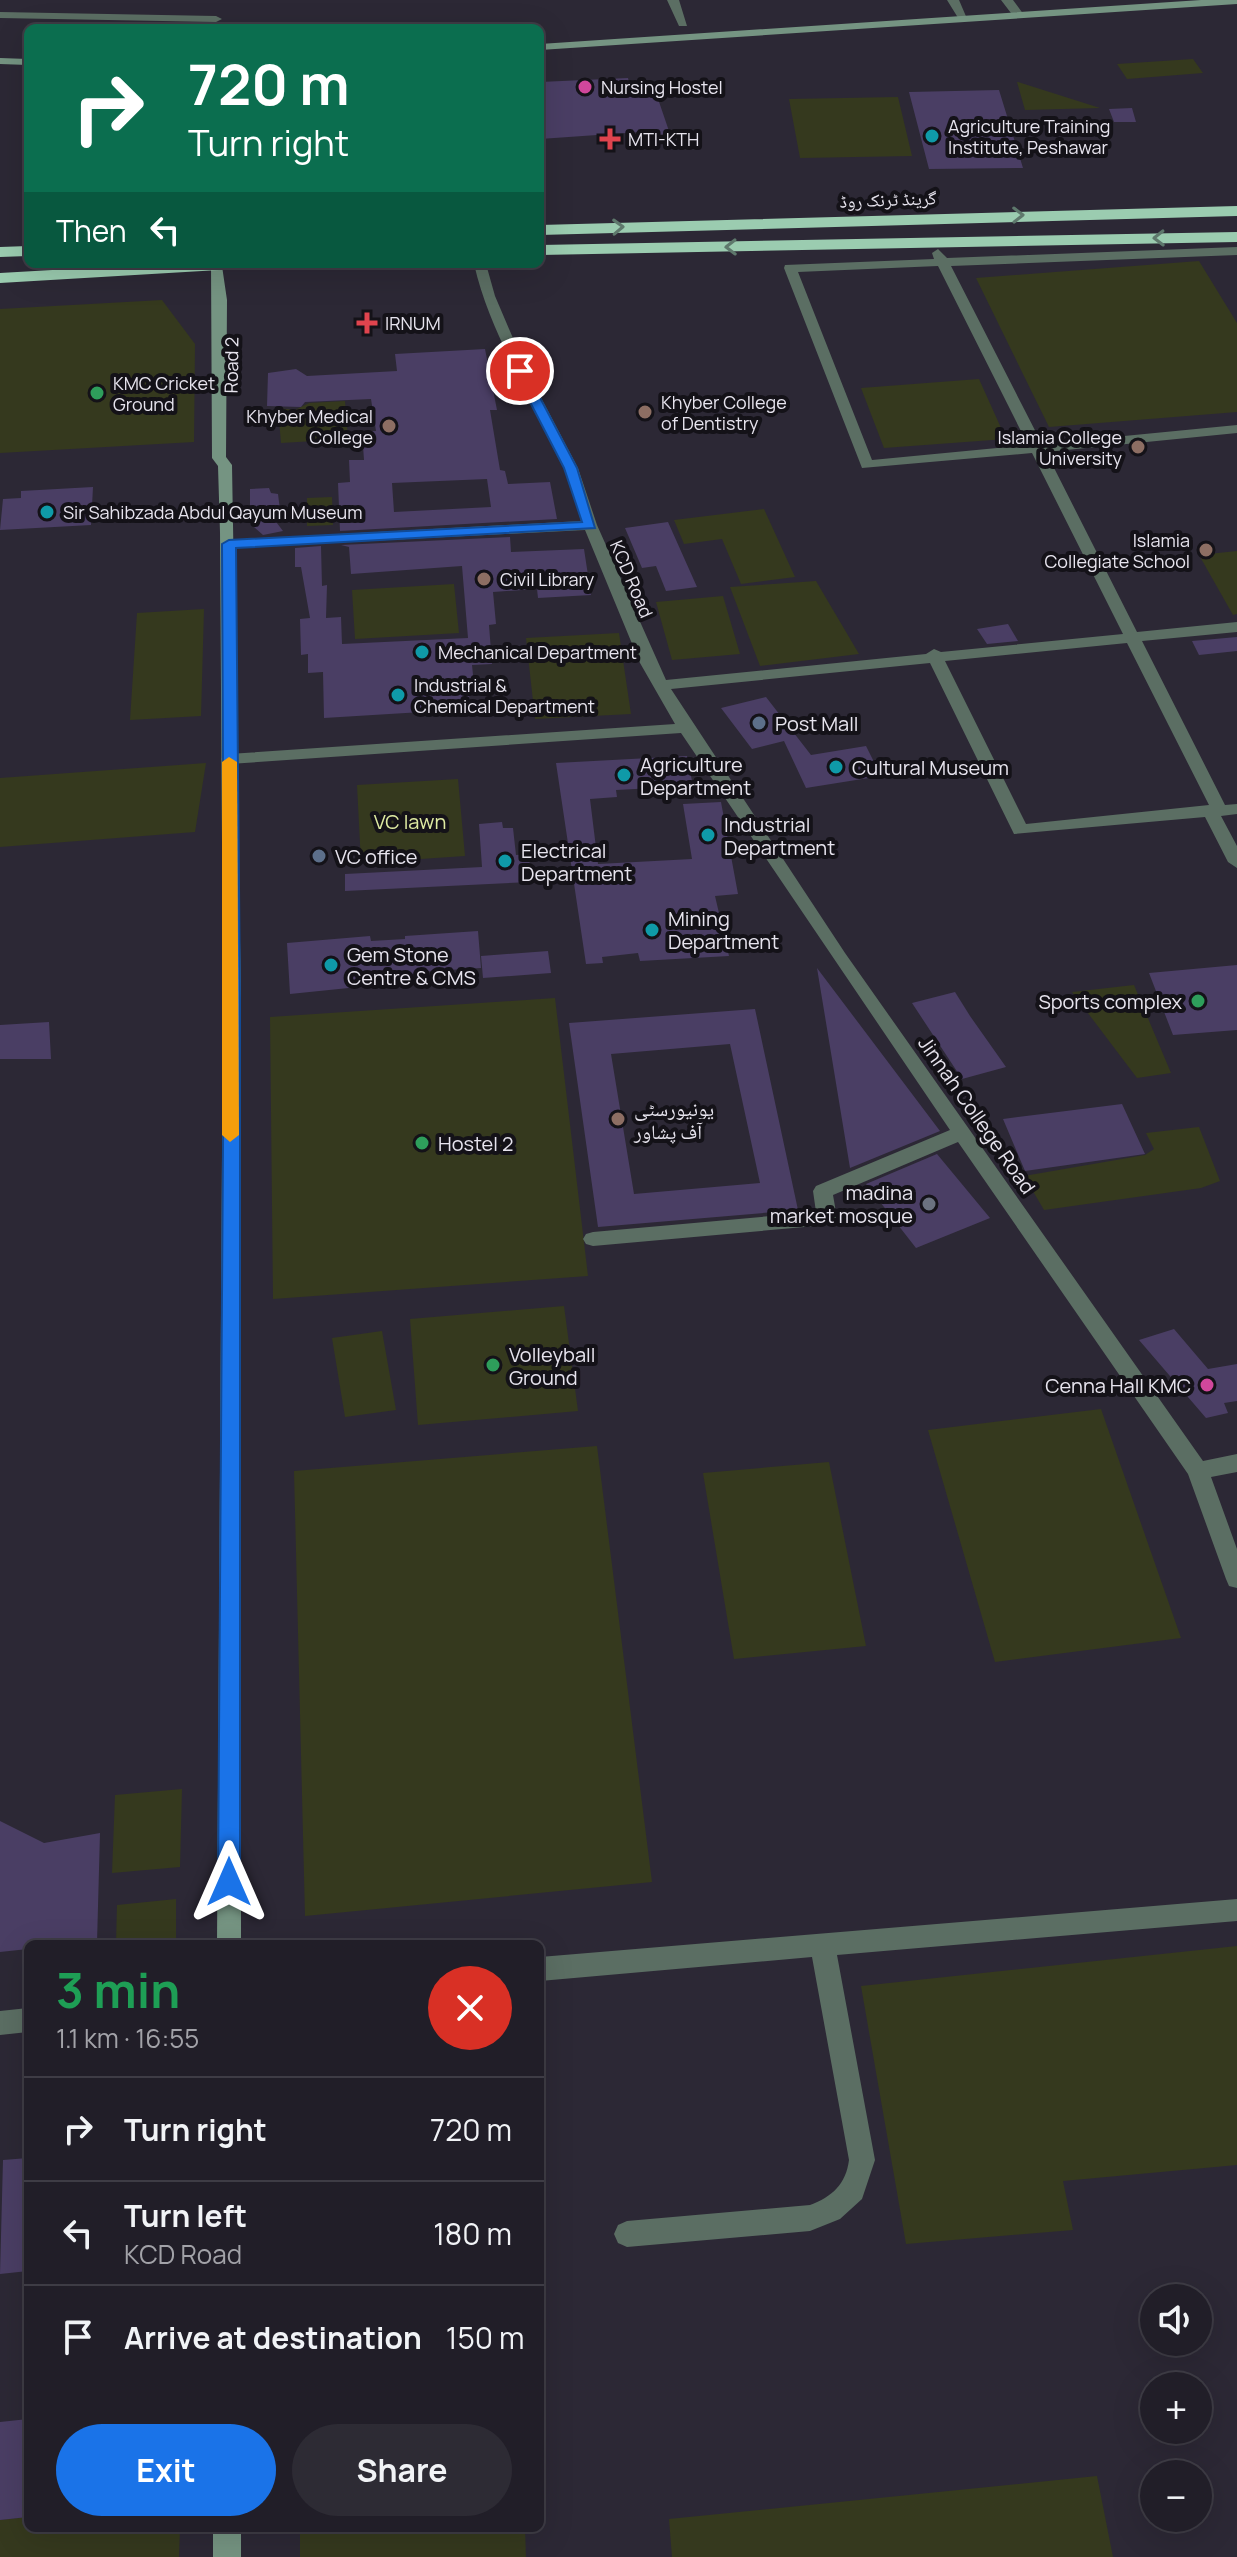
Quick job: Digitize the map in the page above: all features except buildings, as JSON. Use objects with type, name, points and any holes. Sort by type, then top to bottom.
[{"type":"highway","name":"گرینڈ ٹرنک روڈ","points":[[544,230],[1237,211]]},
{"type":"highway","points":[[932,242],[865,240],[854,231],[862,225],[985,216]]},
{"type":"highway","points":[[726,224],[802,226],[813,229],[818,235],[805,242],[762,246]]},
{"type":"highway","points":[[544,250],[1237,237]]},
{"type":"highway","points":[[0,252],[24,251]]},
{"type":"highway","points":[[0,278],[180,268]]},
{"type":"street","points":[[102,22],[113,0]]},
{"type":"street","points":[[673,0],[683,24]]},
{"type":"street","points":[[953,0],[964,19]]},
{"type":"street","points":[[1007,0],[1018,15]]},
{"type":"street","points":[[544,47],[964,19],[1127,4],[1237,1]]},
{"type":"street","points":[[0,15],[102,22],[216,19]]},
{"type":"street","points":[[0,61],[24,62]]},
{"type":"street","points":[[932,242],[1131,638],[1222,810],[1237,862]]},
{"type":"street","points":[[1237,251],[790,268],[867,465],[1237,429]]},
{"type":"street","name":"Road 2","points":[[216,268],[220,300],[219,458],[225,465]]},
{"type":"street","name":"Road 2","points":[[229,1940],[232,999],[229,544],[225,465],[230,457],[235,268]]},
{"type":"street","name":"KCD Road","points":[[481,268],[488,296],[520,371],[571,468],[590,525],[648,663],[663,685]]},
{"type":"street","points":[[229,544],[590,525]]},
{"type":"street","points":[[663,685],[934,654],[1237,627]]},
{"type":"street","points":[[934,654],[1020,830],[1222,810]]},
{"type":"street","name":"Jinnah College Road","points":[[663,685],[729,797],[1198,1471],[1237,1579]]},
{"type":"street","points":[[229,759],[686,728]]},
{"type":"street","points":[[593,1239],[827,1218],[823,1191],[962,1133]]},
{"type":"street","points":[[1198,1471],[1237,1463]]},
{"type":"street","points":[[544,1969],[1237,1910]]},
{"type":"street","points":[[627,2234],[810,2218],[827,2212],[854,2192],[861,2179],[862,2160],[822,1943]]},
{"type":"street","points":[[0,2023],[24,2020]]},
{"type":"street","points":[[227,2532],[227,2557]]},
{"type":"green space","points":[[1193,59],[1203,73],[1127,79],[1117,64]]},
{"type":"green space","points":[[1018,82],[1100,108],[1025,110]]},
{"type":"green space","points":[[898,97],[912,156],[800,158],[789,99]]},
{"type":"green space","points":[[1199,261],[1237,323],[1237,412],[1049,427],[976,278]]},
{"type":"green space","name":"KMC Cricket Ground","points":[[162,300],[195,344],[194,442],[0,453],[0,309]]},
{"type":"green space","points":[[979,379],[1006,439],[884,448],[861,388]]},
{"type":"green space","points":[[345,401],[348,439],[281,443],[278,408],[295,410],[309,403]]},
{"type":"green space","points":[[332,497],[333,525],[307,526],[307,498]]},
{"type":"green space","points":[[764,509],[795,577],[741,584],[722,539],[684,544],[674,520]]},
{"type":"green space","points":[[1237,551],[1237,614],[1233,615],[1199,555]]},
{"type":"green space","points":[[816,581],[859,654],[760,666],[730,587]]},
{"type":"green space","points":[[454,584],[459,633],[355,639],[352,590]]},
{"type":"green space","points":[[723,596],[740,654],[672,660],[656,602]]},
{"type":"green space","points":[[204,609],[201,716],[130,720],[137,613]]},
{"type":"green space","points":[[619,633],[631,714],[535,719],[526,638]]},
{"type":"green space","points":[[206,763],[195,832],[0,847],[0,778]]},
{"type":"green space","name":"VC lawn","points":[[458,779],[465,856],[361,863],[357,785]]},
{"type":"green space","points":[[1134,985],[1171,1073],[1137,1078],[1072,992]]},
{"type":"green space","name":"Hostel 2","points":[[555,998],[588,1276],[273,1299],[270,1017]]},
{"type":"green space","points":[[1199,1127],[1220,1181],[1201,1188],[1044,1210],[1024,1176],[1145,1155],[1154,1149],[1146,1133]]},
{"type":"green space","name":"Volleyball Ground","points":[[564,1306],[578,1411],[418,1425],[410,1319]]},
{"type":"green space","points":[[382,1331],[396,1410],[345,1417],[332,1338]]},
{"type":"green space","points":[[1101,1409],[1181,1638],[995,1662],[928,1430]]},
{"type":"green space","points":[[597,1446],[652,1882],[305,1916],[294,1471]]},
{"type":"green space","points":[[829,1462],[866,1646],[734,1659],[703,1473]]},
{"type":"green space","points":[[182,1789],[180,1867],[112,1873],[115,1795]]},
{"type":"green space","points":[[176,1899],[176,1940],[116,1940],[117,1905]]},
{"type":"green space","points":[[1237,1946],[1237,2165],[1063,2181],[1073,2230],[906,2244],[861,1986]]},
{"type":"green space","points":[[1097,2476],[1113,2557],[672,2557],[669,2519]]},
{"type":"green space","points":[[24,2517],[24,2532],[180,2532],[179,2557],[0,2557],[0,2520]]},
{"type":"green space","points":[[300,2532],[525,2532],[526,2557],[300,2557]]},
{"type":"slow traffic","points":[[229,762],[230,1135]]},
{"type":"place","name":"Nursing Hostel","points":[[585,87]]},
{"type":"place","name":"Agriculture Training Institute, Peshawar","points":[[932,136]]},
{"type":"place","name":"MTI-KTH","points":[[610,139]]},
{"type":"place","name":"IRNUM","points":[[367,323]]},
{"type":"place","name":"KMC Cricket Ground","points":[[97,393]]},
{"type":"place","name":"Khyber College of Dentistry","points":[[645,412]]},
{"type":"place","name":"Khyber Medical College","points":[[389,426]]},
{"type":"place","name":"Islamia College University","points":[[1138,447]]},
{"type":"place","name":"Sir Sahibzada Abdul Qayum Museum","points":[[47,512]]},
{"type":"place","name":"Islamia Collegiate School","points":[[1206,550]]},
{"type":"place","name":"Civil Library","points":[[484,579]]},
{"type":"place","name":"Mechanical Department","points":[[422,652]]},
{"type":"place","name":"Industrial & Chemical Department","points":[[398,695]]},
{"type":"place","name":"Post Mall","points":[[759,723]]},
{"type":"place","name":"Cultural Museum","points":[[836,767]]},
{"type":"place","name":"Agriculture Department","points":[[624,775]]},
{"type":"place","name":"Industrial Department","points":[[708,835]]},
{"type":"place","name":"VC office","points":[[319,856]]},
{"type":"place","name":"Electrical Department","points":[[505,861]]},
{"type":"place","name":"Mining Department","points":[[652,930]]},
{"type":"place","name":"Gem Stone Centre & CMS","points":[[331,965]]},
{"type":"place","name":"Sports complex","points":[[1198,1001]]},
{"type":"place","name":"یونیورسٹی آف پشاور","points":[[618,1119]]},
{"type":"place","name":"Hostel 2","points":[[422,1143]]},
{"type":"place","name":"madina market mosque","points":[[929,1204]]},
{"type":"place","name":"Volleyball Ground","points":[[493,1365]]},
{"type":"place","name":"Cenna Hall KMC","points":[[1207,1385]]},
{"type":"route","points":[[229,1882],[232,999],[228,846],[229,544],[590,525],[571,468],[520,371]]}]
